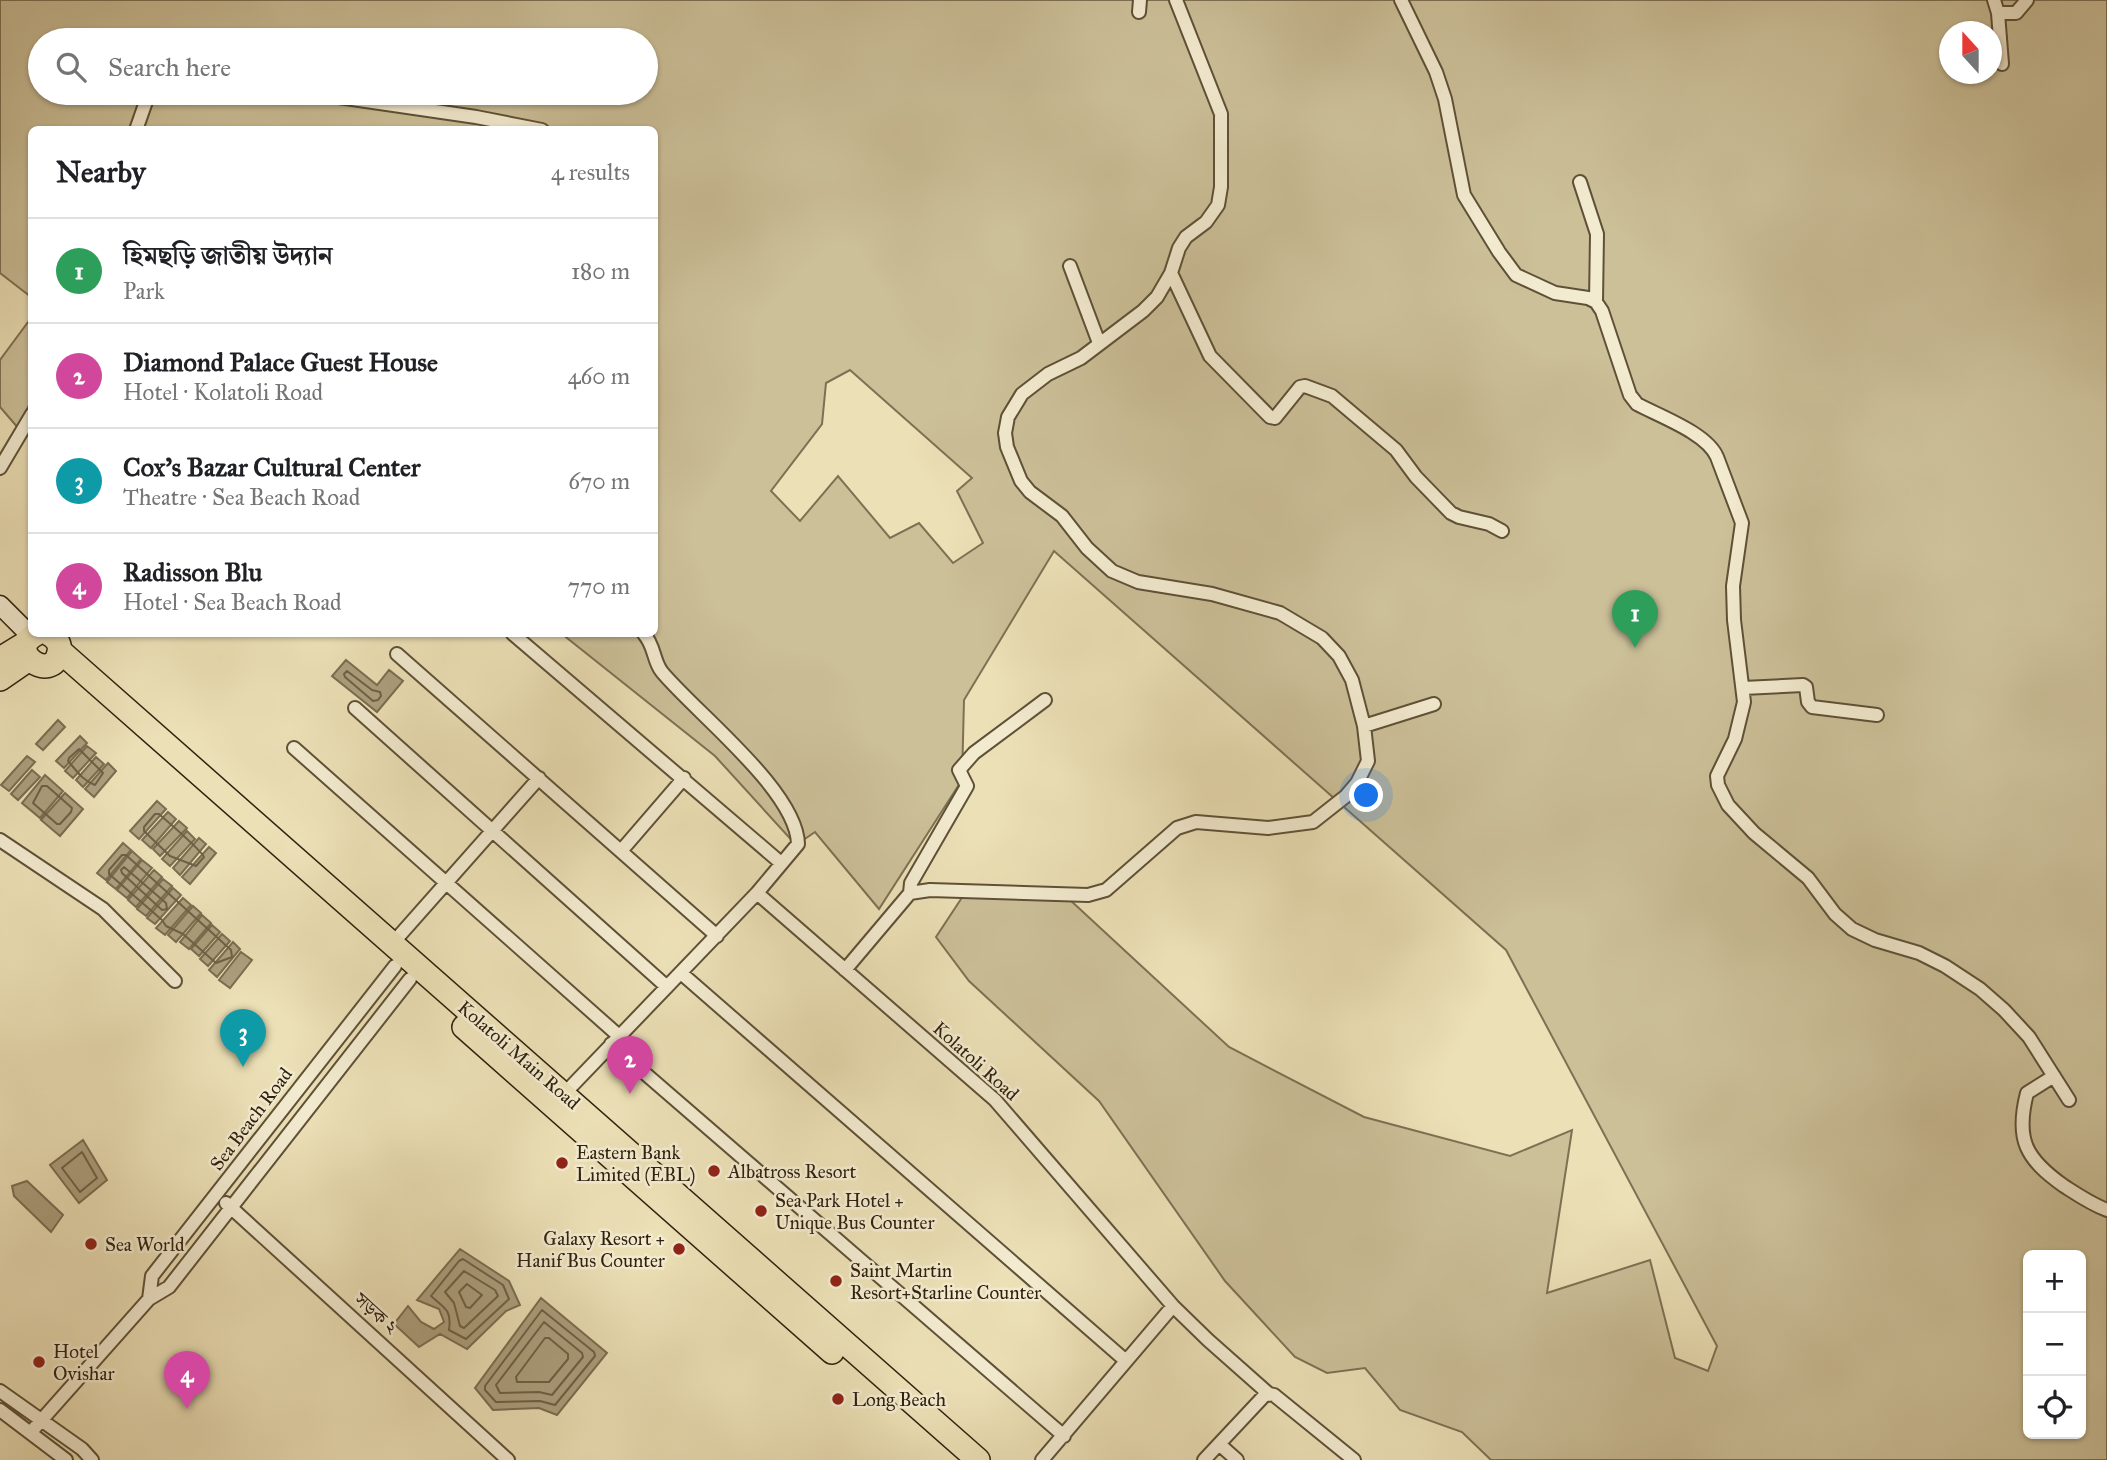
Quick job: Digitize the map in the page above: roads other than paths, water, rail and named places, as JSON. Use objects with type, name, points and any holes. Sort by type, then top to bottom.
[{"type":"highway","points":[[0,659],[40,646]]},
{"type":"highway","points":[[0,679],[40,646]]},
{"type":"highway","name":"Kolatoli Main Road","points":[[40,646],[181,768],[955,1460]]},
{"type":"highway","name":"Kolatoli Main Road","points":[[399,963],[564,1094],[978,1460]]},
{"type":"street","points":[[910,893],[930,890],[1088,895],[1106,890],[1177,828],[1196,822],[1268,828],[1312,822],[1346,796],[1357,783],[1368,761],[1364,726],[1352,680],[1339,656],[1322,638],[1280,613],[1238,600],[1125,578],[1099,561],[1062,516],[1040,501],[1021,481],[1007,447],[1005,433],[1008,417],[1022,394],[1034,383],[1081,358],[1143,311],[1157,296],[1171,273],[1178,248],[1186,237],[1206,222],[1218,205],[1221,187],[1221,114],[1176,0]]},
{"type":"street","points":[[1401,0],[1445,99],[1464,195],[1499,252],[1516,275],[1555,293],[1588,298],[1596,302],[1602,311],[1630,395],[1637,404],[1697,435],[1714,449],[1742,523],[1733,586],[1734,620],[1744,702],[1735,738],[1717,776],[1718,785],[1728,805],[1754,833],[1808,878],[1835,914],[1852,929],[1875,940],[1919,953],[1980,989],[2029,1037],[2069,1100]]},
{"type":"street","points":[[1996,6],[2016,13],[2027,0]]},
{"type":"street","points":[[137,126],[145,105]]},
{"type":"street","points":[[394,105],[522,126]]},
{"type":"street","points":[[1580,182],[1597,234],[1596,302]]},
{"type":"street","points":[[1070,266],[1099,343]]},
{"type":"street","points":[[1171,273],[1210,356],[1270,417],[1275,418],[1300,387],[1305,386],[1332,396],[1395,450],[1416,477],[1451,513],[1489,524],[1502,531]]},
{"type":"street","points":[[0,468],[28,421]]},
{"type":"street","points":[[0,605],[28,634]]},
{"type":"street","points":[[517,637],[781,863]]},
{"type":"street","points":[[564,1094],[717,936],[798,844],[798,831],[771,784],[660,669],[652,642],[647,637]]},
{"type":"street","points":[[397,654],[717,936]]},
{"type":"street","points":[[1743,688],[1803,685],[1812,707],[1877,715]]},
{"type":"street","points":[[845,970],[910,893],[911,883],[967,786],[959,770],[974,753],[1045,700]]},
{"type":"street","points":[[1364,726],[1434,704]]},
{"type":"street","points":[[355,708],[667,987]]},
{"type":"street","points":[[294,748],[556,978],[615,1040],[1064,1436]]},
{"type":"street","points":[[399,963],[446,884],[539,778]]},
{"type":"street","points":[[621,851],[684,778]]},
{"type":"street","points":[[0,840],[103,909],[175,981]]},
{"type":"street","name":"Kolatoli Road","points":[[757,893],[995,1100],[1173,1306],[1269,1394]]},
{"type":"street","name":"Sea Beach Road","points":[[149,1299],[152,1276],[399,963]]},
{"type":"street","name":"Sea Beach Road","points":[[31,1432],[149,1299],[169,1287],[232,1208],[318,1095],[399,963]]},
{"type":"street","points":[[681,973],[1126,1361]]},
{"type":"street","points":[[2054,1076],[2027,1093],[2022,1114],[2025,1144],[2039,1168],[2092,1205],[2107,1210]]},
{"type":"street","points":[[303,1084],[318,1095]]},
{"type":"street","name":"সড়ক ২","points":[[217,1195],[508,1460]]},
{"type":"street","points":[[1042,1460],[1173,1306]]},
{"type":"street","points":[[0,1391],[82,1449],[92,1460]]},
{"type":"street","points":[[1204,1460],[1264,1396],[1269,1394],[1274,1395],[1354,1460]]},
{"type":"street","points":[[0,1410],[66,1460]]},
{"type":"street","points":[[1219,1444],[1237,1460]]},
{"type":"water","points":[[346,660],[377,685],[389,670],[403,681],[377,712],[332,676]]},
{"type":"water","points":[[58,720],[65,727],[43,750],[36,744]]},
{"type":"water","points":[[80,736],[87,743],[64,768],[56,761]]},
{"type":"water","points":[[87,746],[96,753],[73,778],[65,771]]},
{"type":"water","points":[[27,756],[35,762],[9,791],[1,785]]},
{"type":"water","points":[[96,757],[104,764],[83,787],[76,780]]},
{"type":"water","points":[[108,763],[116,771],[94,797],[85,789]]},
{"type":"water","points":[[32,770],[40,777],[18,800],[11,794]]},
{"type":"water","points":[[45,775],[63,791],[40,818],[22,803]]},
{"type":"water","points":[[65,793],[83,809],[60,836],[41,820]]},
{"type":"water","points":[[157,801],[166,809],[139,839],[130,831]]},
{"type":"water","points":[[168,812],[176,819],[151,848],[142,840]]},
{"type":"water","points":[[179,821],[187,828],[160,856],[153,849]]},
{"type":"water","points":[[187,831],[195,839],[170,866],[162,859]]},
{"type":"water","points":[[199,838],[206,844],[180,875],[173,868]]},
{"type":"water","points":[[123,843],[131,850],[106,880],[97,873]]},
{"type":"water","points":[[209,847],[216,853],[190,884],[182,877]]},
{"type":"water","points":[[132,851],[141,859],[116,889],[107,882]]},
{"type":"water","points":[[142,860],[152,868],[127,898],[117,890]]},
{"type":"water","points":[[154,870],[162,877],[136,907],[128,900]]},
{"type":"water","points":[[163,879],[172,886],[146,916],[137,909]]},
{"type":"water","points":[[173,888],[181,895],[155,924],[147,918]]},
{"type":"water","points":[[183,898],[191,905],[165,935],[156,928]]},
{"type":"water","points":[[193,906],[201,913],[176,942],[168,935]]},
{"type":"water","points":[[202,915],[211,923],[189,949],[180,942]]},
{"type":"water","points":[[212,925],[220,932],[199,956],[191,949]]},
{"type":"water","points":[[222,934],[230,941],[208,966],[200,959]]},
{"type":"water","points":[[233,942],[240,949],[217,977],[209,970]]},
{"type":"water","points":[[241,952],[252,960],[230,988],[219,980]]},
{"type":"water","points":[[83,1140],[107,1180],[79,1203],[50,1165]]},
{"type":"water","points":[[27,1181],[63,1215],[51,1232],[14,1196],[12,1186]]},
{"type":"water","points":[[460,1249],[509,1281],[520,1305],[506,1311],[467,1349],[440,1334],[419,1347],[394,1324],[408,1306],[421,1322],[434,1329],[444,1322],[439,1309],[417,1300]]},
{"type":"water","points":[[541,1298],[607,1353],[557,1415],[539,1408],[493,1410],[475,1388]]},
{"type":"place","name":"হিমছড়ি জাতীয় উদ্যান","points":[[1635,648]]},
{"type":"place","name":"Cox's Bazar Cultural Center","points":[[243,1067]]},
{"type":"place","name":"Diamond Palace Guest House","points":[[630,1094]]},
{"type":"place","name":"Eastern Bank Limited (EBL)","points":[[562,1163]]},
{"type":"place","name":"Albatross Resort","points":[[714,1171]]},
{"type":"place","name":"Sea Park Hotel + Unique Bus Counter","points":[[761,1211]]},
{"type":"place","name":"Sea World","points":[[91,1244]]},
{"type":"place","name":"Galaxy Resort + Hanif Bus Counter","points":[[679,1249]]},
{"type":"place","name":"Saint Martin Resort+Starline Counter","points":[[836,1281]]},
{"type":"place","name":"Hotel Ovishar","points":[[39,1362]]},
{"type":"place","name":"Long Beach","points":[[838,1399]]},
{"type":"place","name":"Radisson Blu","points":[[187,1409]]}]
